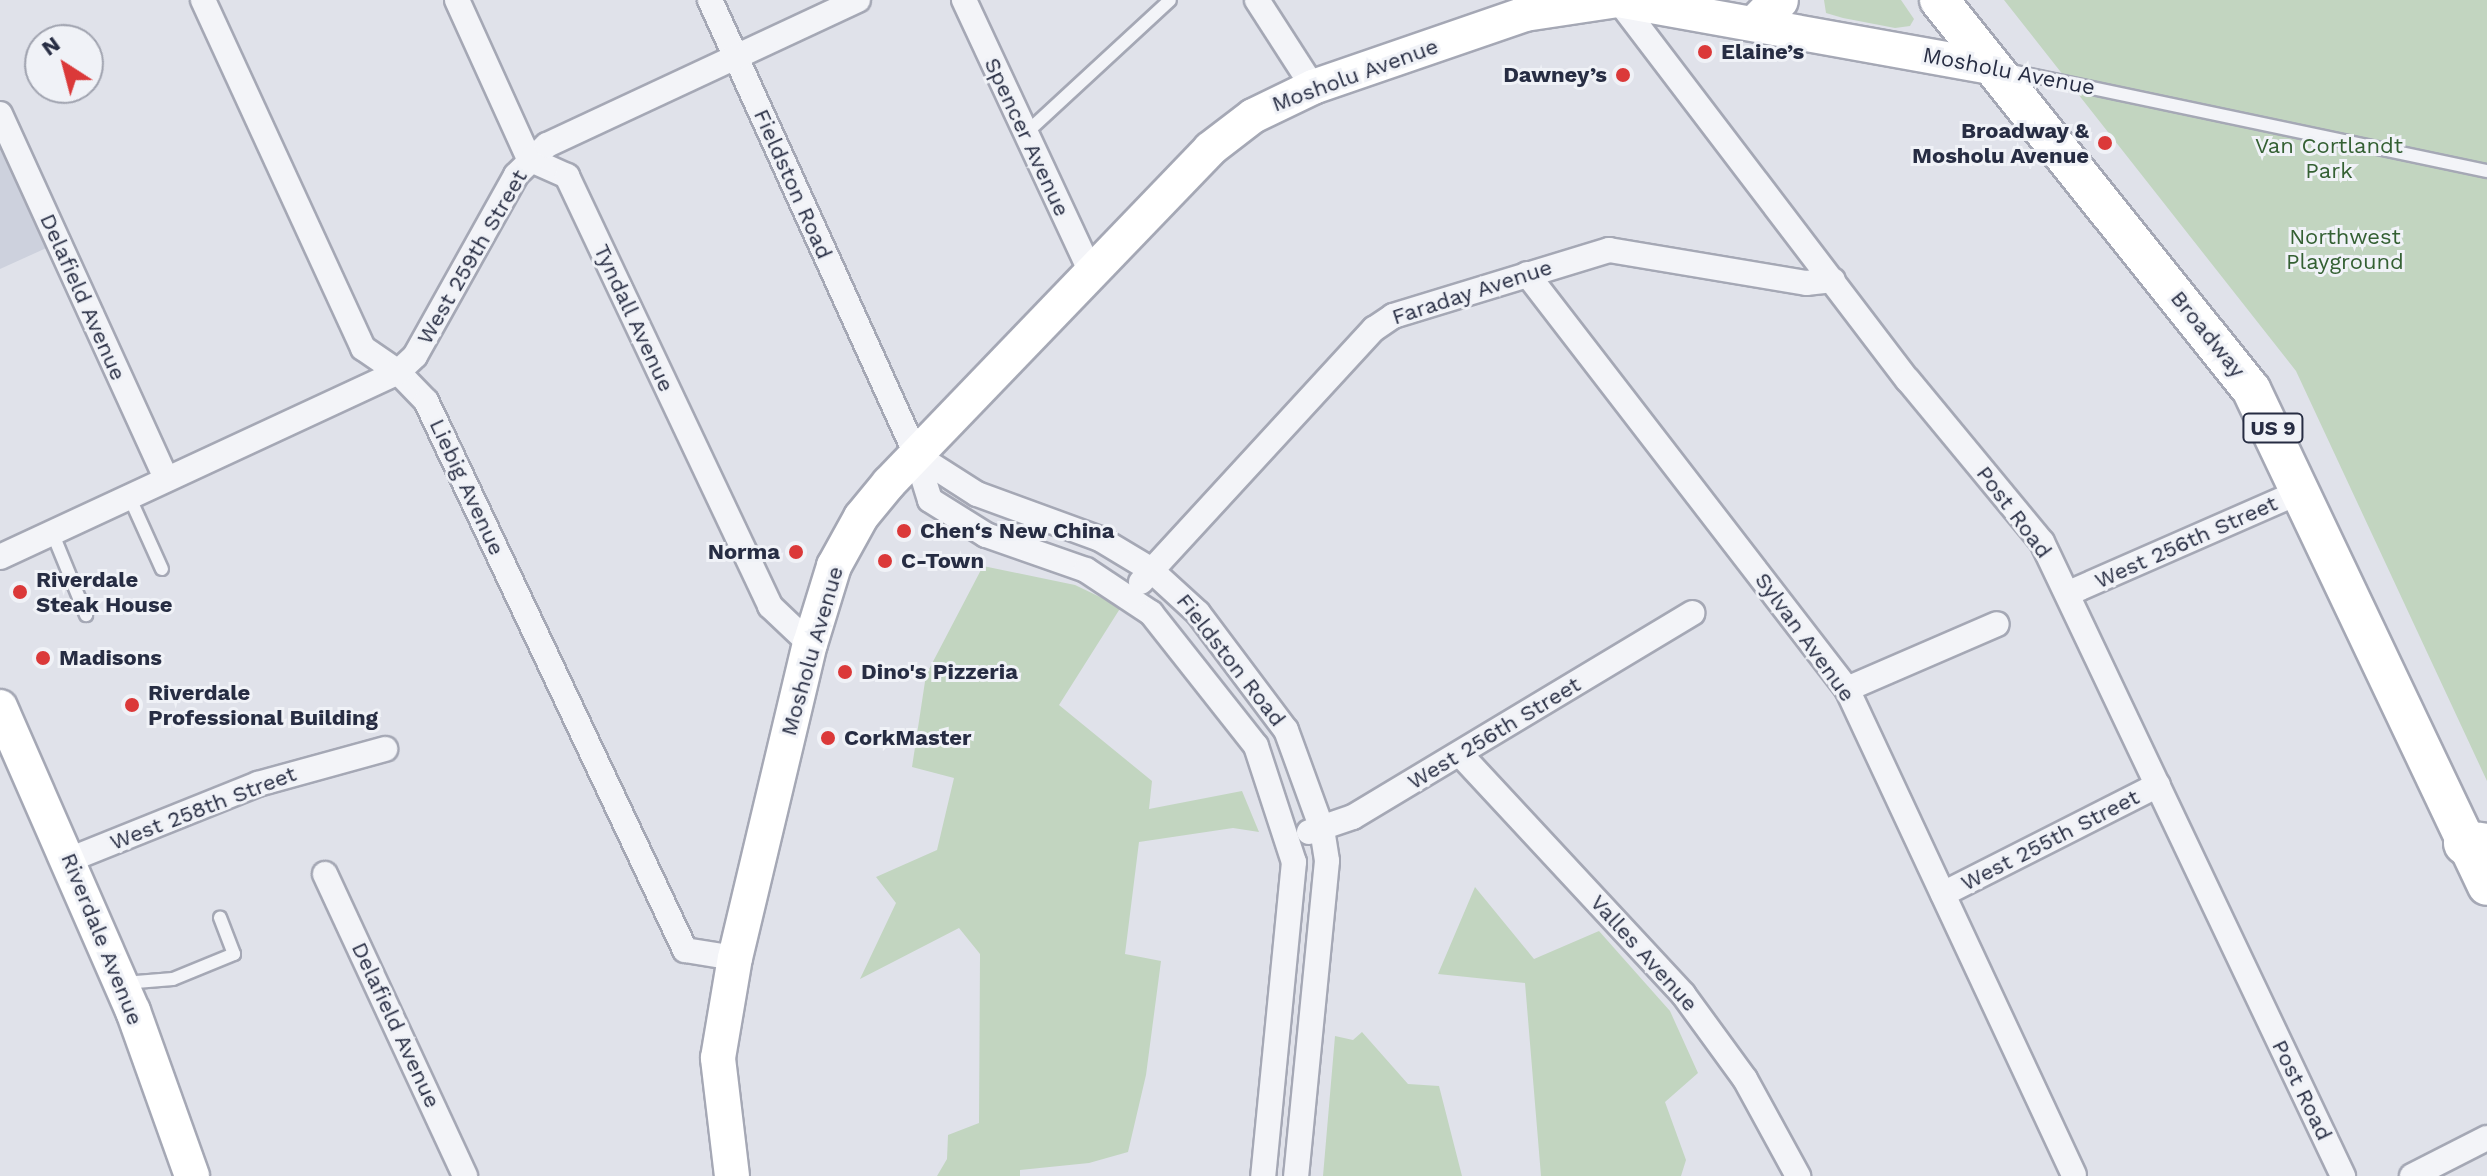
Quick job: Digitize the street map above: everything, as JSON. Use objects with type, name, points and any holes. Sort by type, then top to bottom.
[{"type":"main road","name":"Broadway","points":[[1939,0],[2245,380],[2304,490],[2477,844],[2487,886]]},
{"type":"street","name":"Liebig Avenue","points":[[203,0],[363,348],[398,372],[426,401],[685,950],[735,958]]},
{"type":"street","points":[[457,0],[529,159]]},
{"type":"street","name":"Fieldston Road","points":[[710,0],[916,455],[930,500],[957,520],[1086,570],[1130,597],[1173,636],[1240,721],[1268,772],[1289,835],[1293,889],[1263,1166],[1296,1168],[1327,892],[1322,829],[1300,760],[1268,701],[1198,613],[1150,569],[1100,539],[977,494],[916,455]]},
{"type":"street","name":"West 259th Street","points":[[0,557],[398,372],[415,356],[529,159],[565,133],[858,0]]},
{"type":"street","name":"Spencer Avenue","points":[[964,0],[1092,274]]},
{"type":"street","points":[[1257,0],[1313,87]]},
{"type":"street","name":"Mosholu Avenue","points":[[732,1176],[718,1058],[735,958],[810,644],[847,539],[916,455],[1210,149],[1253,116],[1313,87],[1525,14],[1618,0],[1768,11],[1992,67]]},
{"type":"street","name":"Post Road","points":[[1618,0],[1833,280],[2042,542],[2069,593],[2343,1176]]},
{"type":"street","name":"Delafield Avenue","points":[[0,114],[166,479]]},
{"type":"street","name":"Tyndall Avenue","points":[[529,159],[567,176],[770,606],[810,644]]},
{"type":"street","name":"Faraday Avenue","points":[[1130,597],[1150,569],[1383,321],[1597,251],[1623,250],[1806,283],[1833,280]]},
{"type":"street","name":"Sylvan Avenue","points":[[1527,274],[1847,689],[2074,1175]]},
{"type":"street","name":"West 256th Street","points":[[2069,593],[2304,490]]},
{"type":"street","name":"West 256th Street","points":[[1289,835],[1322,829],[1353,817],[1692,613]]},
{"type":"street","points":[[1847,689],[1997,624]]},
{"type":"street","name":"Riverdale Avenue","points":[[0,707],[121,983],[192,1176]]},
{"type":"street","name":"West 258th Street","points":[[69,860],[258,784],[385,749]]},
{"type":"street","name":"Valles Avenue","points":[[1460,754],[1683,994],[1745,1079],[1798,1176]]},
{"type":"street","name":"West 255th Street","points":[[1943,894],[2158,785]]},
{"type":"street","name":"Delafield Avenue","points":[[325,874],[465,1176]]},
{"type":"street","points":[[2412,1176],[2487,1138]]},
{"type":"lane","points":[[1025,134],[1170,0]]},
{"type":"lane","name":"Mosholu Avenue","points":[[1992,67],[2487,171]]},
{"type":"lane","points":[[129,496],[162,569]]},
{"type":"lane","points":[[52,532],[86,615]]},
{"type":"lane","points":[[121,983],[173,979],[234,954],[220,918]]},
{"type":"shaded area","points":[[0,128],[53,245],[0,269]]},
{"type":"green space","points":[[1824,0],[1901,0],[1914,19],[1910,26],[1895,28],[1843,18],[1826,13]]},
{"type":"green space","name":"Van Cortlandt Park","points":[[2004,0],[2487,0],[2487,781],[2296,371]]},
{"type":"green space","points":[[983,566],[1075,585],[1121,607],[1059,705],[1152,781],[1149,809],[1242,791],[1259,832],[1233,828],[1139,842],[1125,954],[1161,961],[1146,1075],[1128,1152],[1089,1163],[1020,1170],[1020,1176],[937,1176],[947,1159],[948,1135],[979,1123],[980,954],[959,928],[860,979],[896,903],[876,877],[937,850],[954,778],[912,767],[926,675]]},
{"type":"green space","points":[[1475,887],[1534,959],[1599,931],[1670,1011],[1698,1073],[1665,1102],[1686,1160],[1681,1176],[1541,1176],[1525,983],[1438,974]]},
{"type":"green space","points":[[1362,1032],[1408,1084],[1439,1086],[1462,1176],[1323,1176],[1335,1036],[1353,1040]]},
{"type":"place","name":"Elaine’s","points":[[1705,52]]},
{"type":"place","name":"Dawney’s","points":[[1623,75]]},
{"type":"place","name":"Broadway & Mosholu Avenue","points":[[2105,143]]},
{"type":"place","name":"Chen‘s New China","points":[[904,531]]},
{"type":"place","name":"Norma","points":[[796,552]]},
{"type":"place","name":"C-Town","points":[[885,561]]},
{"type":"place","name":"Riverdale Steak House","points":[[20,592]]},
{"type":"place","name":"Madisons","points":[[43,658]]},
{"type":"place","name":"Dino's Pizzeria","points":[[845,672]]},
{"type":"place","name":"Riverdale Professional Building","points":[[132,705]]},
{"type":"place","name":"CorkMaster","points":[[828,738]]},
{"type":"park label","name":"Northwest Playground","points":[[2345,248]]}]
